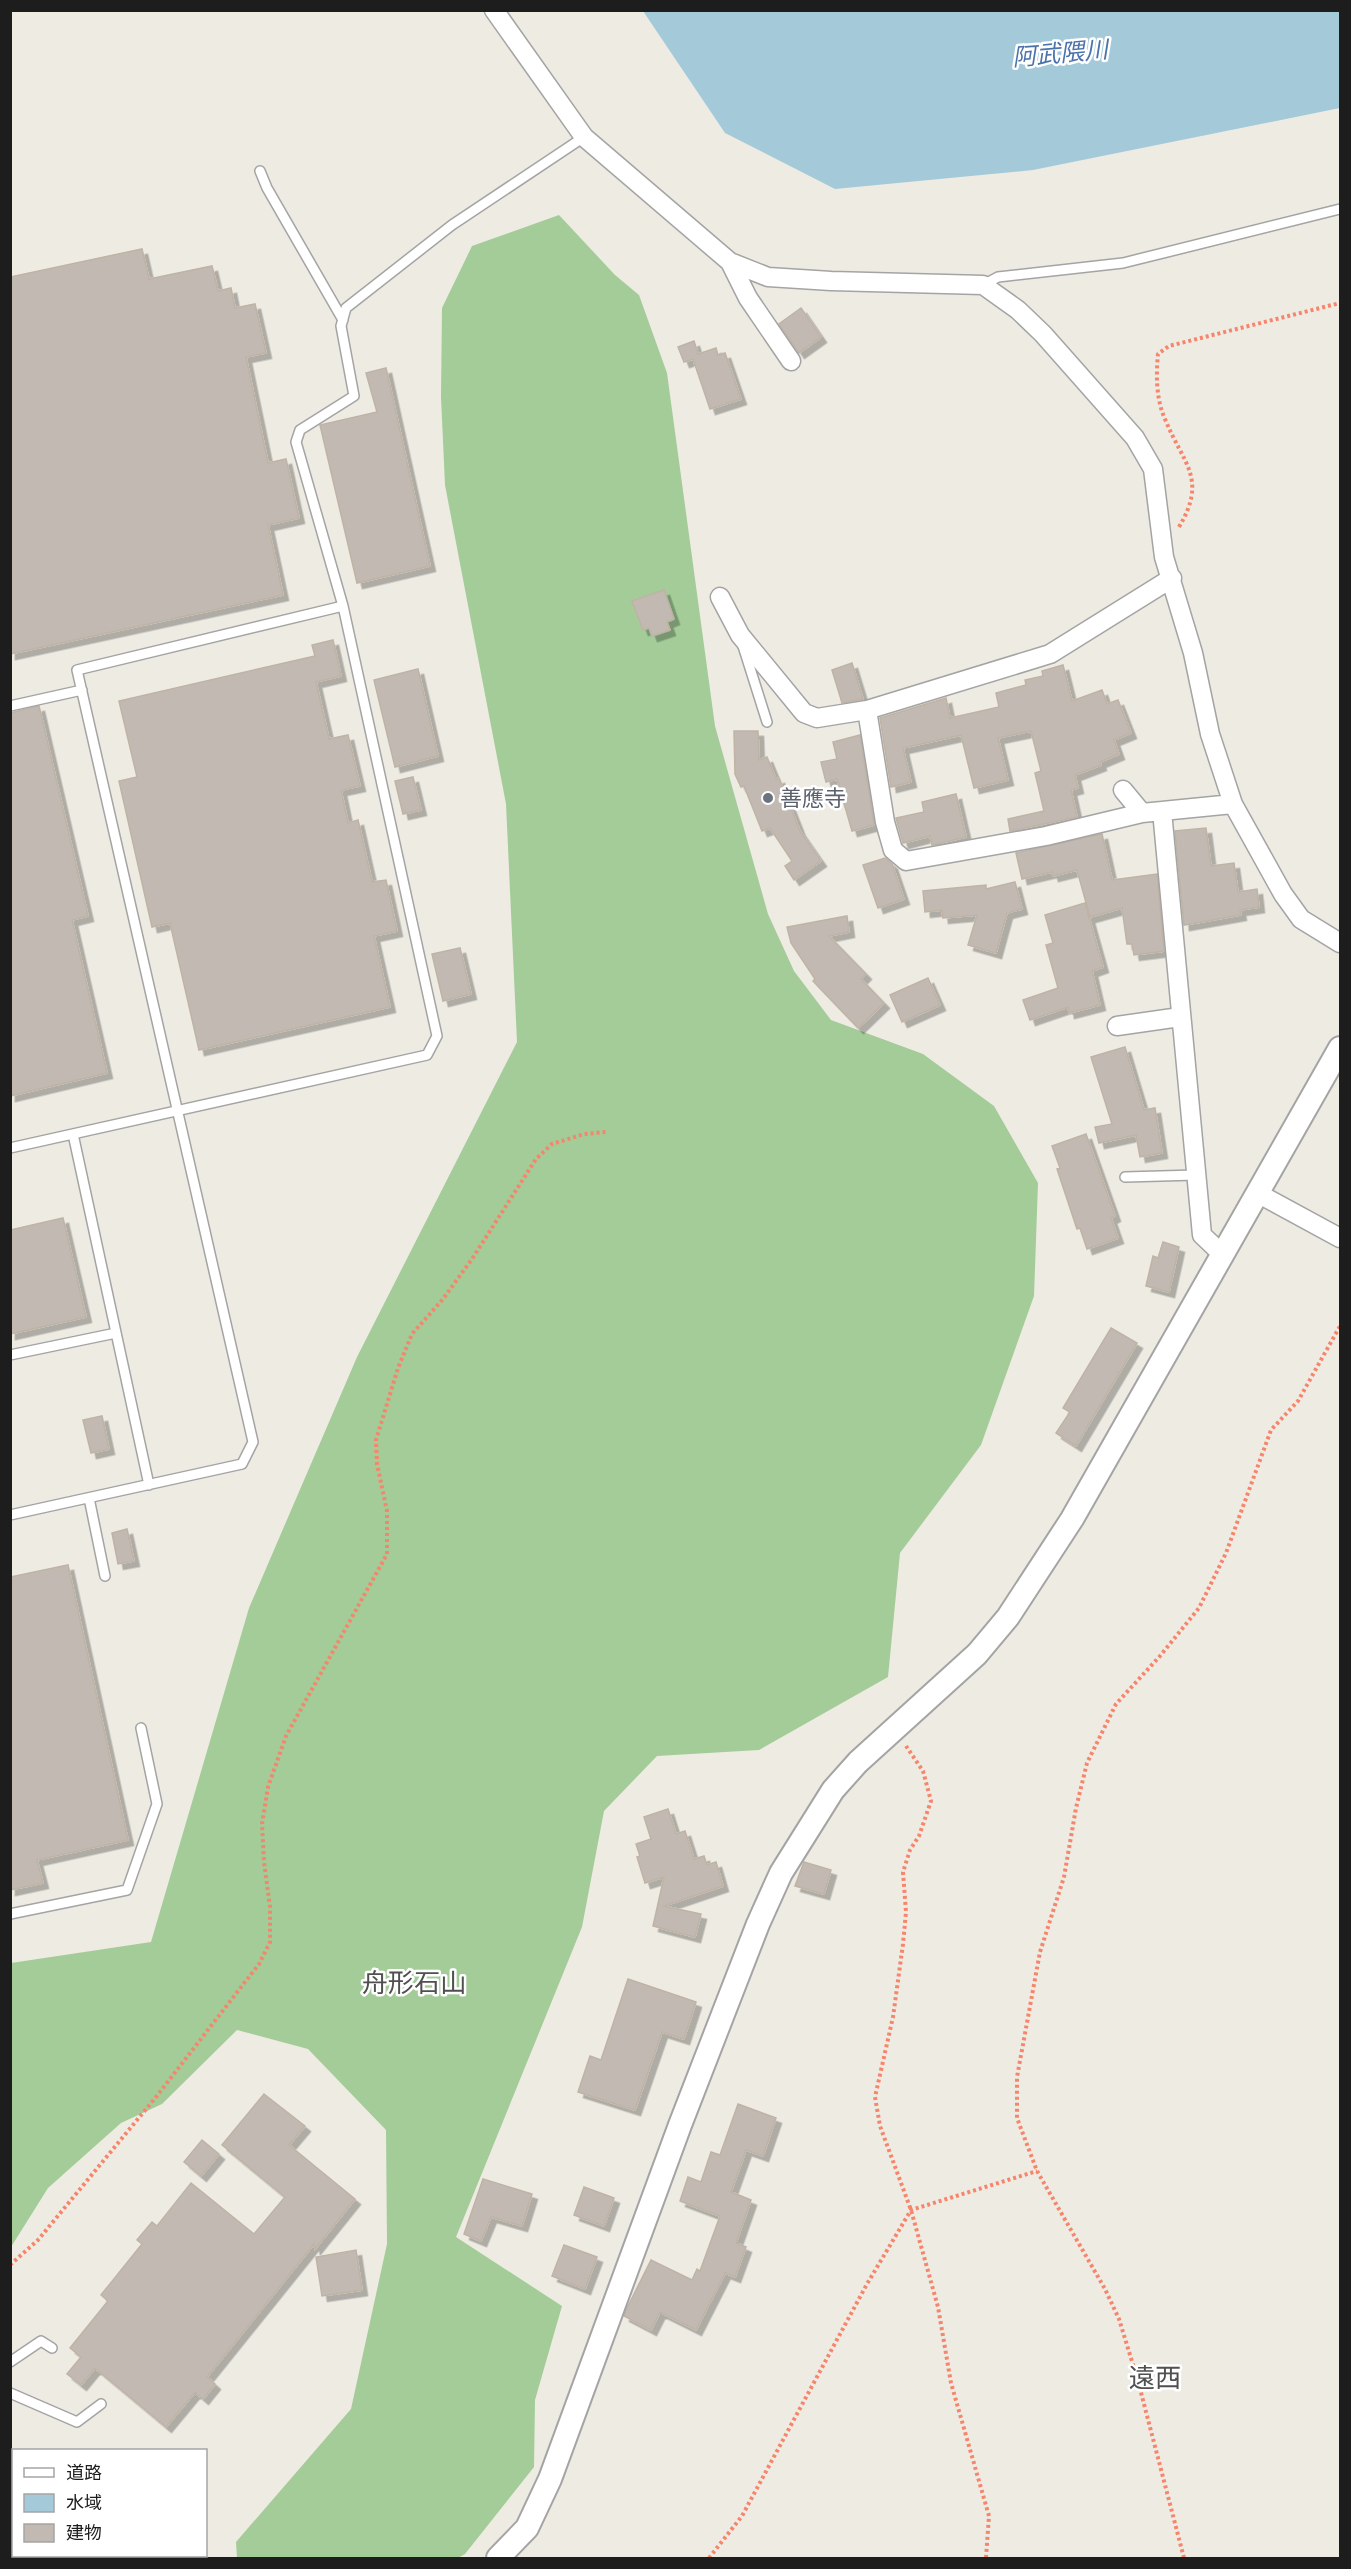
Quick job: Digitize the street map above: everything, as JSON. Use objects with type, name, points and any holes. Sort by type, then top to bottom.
[{"type":"street","points":[[494,10],[584,137],[730,262],[768,277],[983,285],[1018,310],[1035,326],[1135,438],[1153,470],[1164,556],[1193,653],[1210,734],[1233,804],[1278,885],[1301,919],[1341,943]]},
{"type":"street","points":[[730,262],[747,298],[791,361]]},
{"type":"street","points":[[720,597],[740,635],[804,713],[817,718],[867,710],[1050,654],[1172,578]]},
{"type":"street","points":[[867,710],[885,822],[893,850],[906,861],[1046,836],[1142,813],[1233,804]]},
{"type":"street","points":[[1123,790],[1142,813]]},
{"type":"street","points":[[1162,811],[1202,1235],[1223,1255]]},
{"type":"street","points":[[1117,1026],[1180,1017]]},
{"type":"street","points":[[498,2559],[527,2528],[550,2479],[680,2124],[758,1924],[781,1873],[833,1790],[858,1762],[976,1654],[1008,1617],[1031,1585],[1078,1509],[1341,1048]]},
{"type":"street","points":[[1257,1193],[1341,1238]]},
{"type":"lane","points":[[10,1148],[427,1055],[437,1036],[343,606],[296,442],[300,430],[354,396],[341,326],[346,308],[452,225],[584,137]]},
{"type":"lane","points":[[260,171],[267,188],[343,320]]},
{"type":"lane","points":[[983,285],[998,277],[1123,262],[1341,209]]},
{"type":"lane","points":[[10,1515],[242,1464],[253,1442],[78,670],[343,606]]},
{"type":"lane","points":[[740,635],[767,722]]},
{"type":"lane","points":[[10,706],[82,690]]},
{"type":"lane","points":[[73,1134],[149,1485]]},
{"type":"lane","points":[[1125,1177],[1196,1175]]},
{"type":"lane","points":[[10,1355],[116,1333]]},
{"type":"lane","points":[[89,1498],[105,1576]]},
{"type":"lane","points":[[10,1914],[127,1890],[157,1804],[141,1728]]},
{"type":"lane","points":[[10,2362],[41,2341],[52,2348]]},
{"type":"lane","points":[[10,2393],[77,2422],[101,2404]]},
{"type":"path","points":[[1164,556],[1190,508],[1194,484],[1185,456],[1164,418],[1156,376],[1158,354],[1169,346],[1341,303]]},
{"type":"path","points":[[10,2265],[38,2240],[156,2097],[259,1964],[270,1942],[270,1907],[262,1824],[268,1787],[286,1736],[387,1554],[387,1511],[377,1464],[376,1440],[398,1368],[412,1334],[443,1299],[472,1259],[536,1159],[552,1144],[585,1134],[606,1132]]},
{"type":"path","points":[[1184,2559],[1138,2381],[1119,2319],[1105,2289],[1037,2171],[1017,2118],[1017,2077],[1040,1952],[1064,1877],[1076,1808],[1087,1763],[1116,1704],[1199,1608],[1226,1553],[1271,1430],[1298,1401],[1341,1326]]},
{"type":"path","points":[[894,1728],[923,1771],[931,1801],[903,1872],[906,1912],[903,1944],[893,2017],[875,2097],[880,2126],[911,2210],[938,2307],[951,2383],[989,2516],[986,2559]]},
{"type":"path","points":[[709,2559],[742,2516],[867,2284],[911,2210],[1037,2171]]},
{"type":"green space","points":[[559,215],[615,275],[639,295],[667,373],[715,726],[768,914],[794,971],[831,1020],[923,1054],[994,1106],[1038,1183],[1034,1296],[981,1445],[900,1553],[888,1677],[759,1750],[657,1756],[604,1811],[582,1927],[456,2237],[562,2306],[535,2400],[534,2467],[465,2554],[458,2558],[237,2558],[236,2542],[351,2409],[387,2244],[386,2130],[308,2049],[237,2030],[162,2104],[121,2123],[48,2188],[11,2247],[11,1963],[151,1942],[249,1608],[357,1357],[517,1042],[506,804],[445,485],[441,397],[442,308],[472,246]]},
{"type":"water","name":"阿武隈川","points":[[643,11],[1340,11],[1340,108],[1033,170],[835,189],[725,133]]},
{"type":"building","points":[[142,249],[149,279],[212,266],[218,291],[231,288],[235,308],[255,304],[266,353],[246,357],[268,463],[286,459],[299,518],[268,525],[283,595],[10,654],[10,277]]},
{"type":"building","points":[[801,308],[821,337],[799,353],[779,324]]},
{"type":"building","points":[[694,341],[698,354],[716,348],[718,355],[725,353],[741,399],[710,409],[693,359],[684,362],[678,347]]},
{"type":"building","points":[[386,368],[430,566],[357,583],[320,425],[377,412],[366,373]]},
{"type":"building","points":[[664,590],[674,619],[667,622],[670,630],[652,636],[649,628],[643,630],[632,601]]},
{"type":"building","points":[[333,640],[341,676],[316,682],[329,739],[348,735],[360,786],[341,790],[348,823],[358,820],[372,882],[386,880],[397,931],[374,936],[390,1007],[199,1050],[170,923],[152,927],[119,781],[137,777],[119,701],[315,656],[312,645]]},
{"type":"building","points":[[852,663],[863,699],[842,703],[832,670]]},
{"type":"building","points":[[1063,665],[1072,701],[1102,690],[1107,704],[1118,700],[1131,733],[1114,740],[1119,754],[1100,762],[1101,765],[1075,775],[1078,788],[1071,790],[1077,817],[1010,831],[1008,819],[1044,811],[1035,773],[1041,771],[1031,731],[998,738],[1008,780],[974,788],[961,735],[903,748],[911,782],[891,787],[880,718],[946,698],[950,718],[999,707],[996,693],[1026,685],[1025,680],[1043,676],[1042,671]]},
{"type":"building","points":[[418,669],[438,756],[395,767],[374,680]]},
{"type":"building","points":[[39,706],[88,916],[72,920],[107,1073],[10,1096],[10,713]]},
{"type":"building","points":[[734,731],[758,731],[759,760],[767,757],[776,779],[779,778],[800,831],[821,861],[794,880],[785,866],[792,861],[770,828],[762,831],[744,786],[741,787],[735,774]]},
{"type":"building","points":[[860,735],[874,825],[852,831],[837,779],[826,782],[821,762],[837,759],[833,742]]},
{"type":"building","points":[[413,777],[421,810],[403,814],[395,781]]},
{"type":"building","points":[[956,794],[966,837],[932,845],[930,836],[903,843],[896,818],[924,812],[922,802]]},
{"type":"building","points":[[1206,828],[1211,866],[1234,863],[1238,892],[1257,889],[1259,907],[1240,910],[1241,915],[1184,925],[1175,831]]},
{"type":"building","points":[[1102,834],[1112,880],[1157,874],[1164,951],[1134,955],[1132,944],[1127,944],[1122,908],[1090,917],[1077,870],[1053,876],[1052,872],[1022,879],[1016,853]]},
{"type":"building","points":[[885,858],[892,864],[904,899],[878,908],[863,865]]},
{"type":"building","points":[[1015,882],[1022,909],[1007,913],[996,953],[968,945],[977,915],[943,918],[942,910],[925,912],[923,891],[986,885],[986,889]]},
{"type":"building","points":[[1085,903],[1103,967],[1092,971],[1100,1005],[1069,1013],[1068,1007],[1030,1020],[1023,1000],[1058,988],[1046,945],[1053,943],[1045,915]]},
{"type":"building","points":[[847,916],[849,932],[829,936],[866,974],[861,979],[884,1003],[858,1028],[813,981],[815,979],[791,943],[787,927]]},
{"type":"building","points":[[460,948],[471,994],[443,1001],[432,954]]},
{"type":"building","points":[[928,978],[940,1005],[902,1022],[890,995]]},
{"type":"building","points":[[1125,1047],[1144,1110],[1155,1108],[1162,1153],[1140,1157],[1136,1135],[1099,1143],[1095,1127],[1112,1124],[1091,1057]]},
{"type":"building","points":[[1086,1134],[1115,1216],[1111,1218],[1118,1238],[1087,1249],[1080,1228],[1077,1229],[1057,1169],[1060,1168],[1052,1146]]},
{"type":"building","points":[[63,1218],[86,1317],[10,1334],[10,1230]]},
{"type":"building","points":[[1163,1242],[1179,1247],[1169,1292],[1146,1286],[1153,1256],[1158,1258]]},
{"type":"building","points":[[1111,1328],[1137,1343],[1076,1446],[1056,1433],[1070,1412],[1063,1408]]},
{"type":"building","points":[[102,1416],[109,1449],[91,1453],[83,1420]]},
{"type":"building","points":[[127,1529],[134,1561],[118,1564],[112,1533]]},
{"type":"building","points":[[68,1565],[128,1840],[37,1860],[43,1883],[10,1890],[10,1577]]},
{"type":"building","points":[[668,1809],[676,1834],[685,1831],[694,1859],[704,1856],[707,1865],[716,1862],[723,1886],[664,1906],[701,1914],[695,1937],[653,1926],[664,1877],[645,1883],[637,1857],[640,1856],[636,1844],[651,1839],[644,1817]]},
{"type":"building","points":[[804,1862],[831,1870],[824,1894],[795,1886]]},
{"type":"building","points":[[628,1979],[696,2002],[684,2039],[662,2032],[635,2110],[578,2092],[590,2056],[601,2060]]},
{"type":"building","points":[[264,2094],[305,2126],[289,2145],[355,2199],[315,2249],[314,2244],[207,2377],[215,2384],[203,2399],[195,2392],[166,2427],[95,2368],[81,2385],[67,2374],[81,2357],[70,2348],[108,2301],[101,2295],[142,2244],[137,2240],[152,2222],[157,2226],[191,2183],[254,2234],[285,2197],[222,2145]]},
{"type":"building","points":[[738,2104],[776,2118],[763,2156],[746,2150],[731,2192],[751,2200],[736,2243],[746,2247],[735,2277],[725,2273],[696,2330],[660,2312],[651,2330],[624,2316],[626,2310],[651,2260],[692,2280],[697,2269],[700,2271],[720,2216],[680,2201],[688,2177],[701,2182],[711,2152],[720,2155]]},
{"type":"building","points":[[202,2140],[219,2154],[201,2176],[184,2162]]},
{"type":"building","points":[[483,2179],[532,2194],[522,2226],[491,2217],[481,2241],[464,2234]]},
{"type":"building","points":[[584,2187],[614,2198],[604,2226],[574,2215]]},
{"type":"building","points":[[564,2245],[597,2257],[585,2289],[552,2276]]},
{"type":"building","points":[[356,2250],[362,2290],[322,2296],[316,2257]]},
{"type":"place","name":"善應寺","points":[[768,798]]},
{"type":"district","name":"舟形石山","points":[[414,1983]]},
{"type":"district","name":"遠西","points":[[1155,2378]]}]
